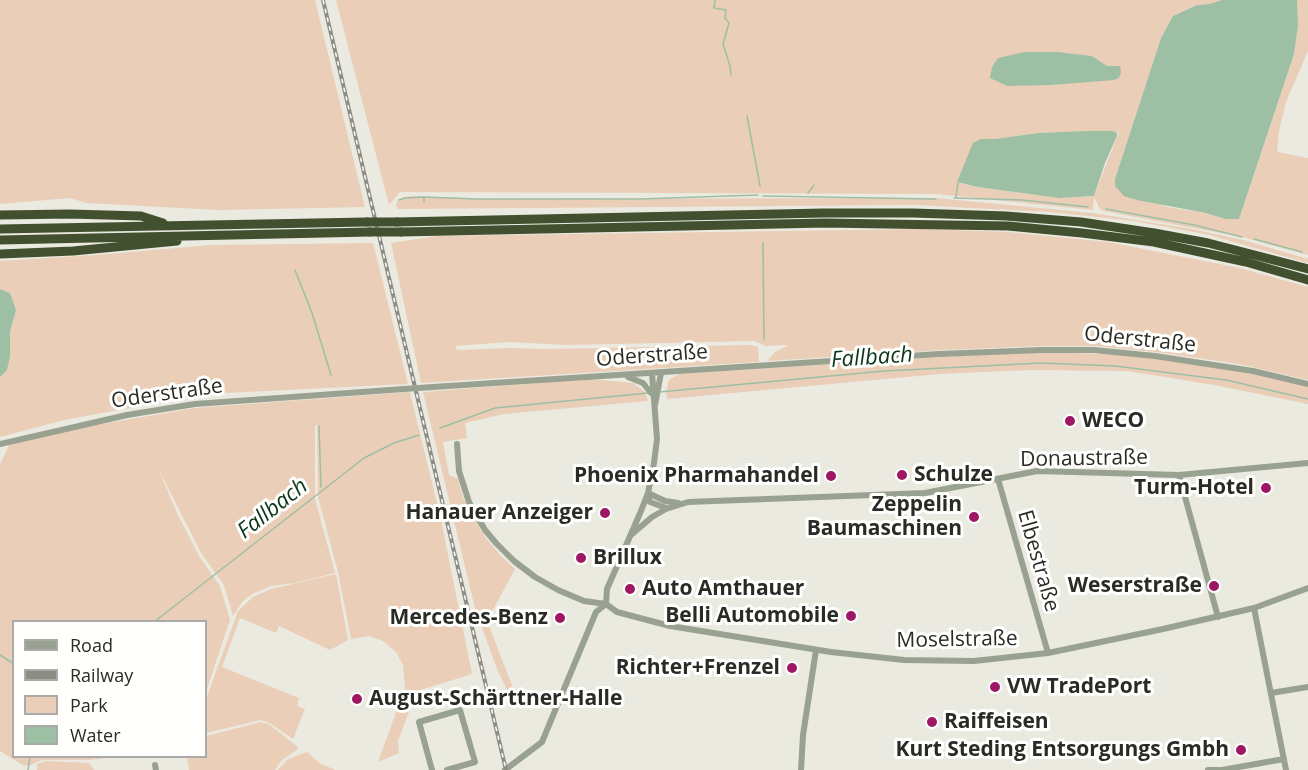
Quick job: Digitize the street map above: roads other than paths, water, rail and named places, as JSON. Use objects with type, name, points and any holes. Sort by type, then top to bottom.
[{"type":"highway","points":[[0,229],[925,213],[1080,222],[1154,232],[1208,243],[1308,269]]},
{"type":"highway","points":[[0,214],[141,216],[171,226]]},
{"type":"highway","points":[[0,240],[825,223],[1008,226],[1082,232],[1154,243],[1237,260],[1308,280]]},
{"type":"highway","points":[[0,254],[49,253],[136,246],[168,243],[200,236]]},
{"type":"street","name":"Oderstraße","points":[[0,444],[127,415],[195,404],[962,353],[1075,350],[1114,352],[1178,358],[1308,384]]},
{"type":"street","points":[[506,770],[542,742],[596,612],[606,604],[607,589],[648,493],[656,448],[652,373]]},
{"type":"street","points":[[655,396],[653,388],[661,373]]},
{"type":"street","points":[[622,375],[653,388]]},
{"type":"street","name":"Moselstraße","points":[[457,444],[459,471],[469,502],[485,530],[514,561],[535,577],[584,601],[606,604],[616,612],[652,622],[816,650],[904,660],[960,661],[1048,652],[1254,608],[1308,588]]},
{"type":"street","name":"Donaustraße","points":[[648,493],[670,502],[682,503],[925,493],[1037,471],[1179,475],[1308,463]]},
{"type":"street","points":[[1179,475],[1218,616]]},
{"type":"street","name":"Elbestraße","points":[[998,479],[1048,652]]},
{"type":"street","points":[[648,493],[650,502],[666,508]]},
{"type":"street","name":"Donaustraße","points":[[628,537],[666,508],[682,503]]},
{"type":"street","points":[[1254,608],[1286,770]]},
{"type":"street","points":[[801,770],[802,735],[816,650]]},
{"type":"street","points":[[1270,693],[1308,687]]},
{"type":"street","points":[[432,770],[418,722],[460,710],[475,762],[447,770]]},
{"type":"street","points":[[1208,770],[1221,770],[1284,759]]},
{"type":"water","points":[[1222,0],[1297,0],[1298,25],[1294,54],[1239,219],[1225,219],[1206,213],[1137,200],[1124,196],[1115,186],[1115,179],[1161,38],[1173,16],[1197,5]]},
{"type":"water","points":[[1025,52],[1057,52],[1092,56],[1107,66],[1120,66],[1121,72],[1119,78],[1114,80],[1051,85],[1007,86],[990,78],[992,67],[998,58]]},
{"type":"water","points":[[1086,131],[1117,133],[1094,196],[1059,198],[957,182],[973,143],[981,139]]},
{"type":"water","points":[[0,289],[10,293],[16,310],[10,332],[10,357],[7,370],[0,377]]},
{"type":"waterway","points":[[715,0],[714,8],[726,10],[725,18],[729,23],[723,44],[731,75]]},
{"type":"waterway","points":[[747,116],[760,186]]},
{"type":"waterway","points":[[956,197],[958,183]]},
{"type":"waterway","points":[[808,193],[814,185]]},
{"type":"waterway","points":[[424,197],[640,199],[758,195]]},
{"type":"waterway","points":[[763,196],[936,199]]},
{"type":"waterway","points":[[399,200],[424,197],[424,202]]},
{"type":"waterway","points":[[954,198],[1022,200],[1088,207]]},
{"type":"waterway","points":[[1106,209],[1194,225],[1242,237]]},
{"type":"waterway","points":[[1254,239],[1302,252]]},
{"type":"waterway","points":[[763,243],[764,340]]},
{"type":"waterway","points":[[295,270],[312,313],[331,375]]},
{"type":"waterway","name":"Fallbach","points":[[659,392],[884,371],[1042,363],[1115,366],[1226,380],[1308,399]]},
{"type":"waterway","name":"Fallbach","points":[[440,428],[495,408],[648,393]]},
{"type":"waterway","points":[[319,426],[321,487]]},
{"type":"waterway","name":"Fallbach","points":[[157,620],[364,458],[394,443],[419,435]]},
{"type":"waterway","points":[[0,655],[12,663]]},
{"type":"waterway","name":"Fallbach","points":[[28,770],[30,758]]},
{"type":"railway","points":[[323,0],[506,770]]},
{"type":"place","name":"WECO","points":[[1070,421]]},
{"type":"place","name":"Schulze","points":[[902,475]]},
{"type":"place","name":"Phoenix Pharmahandel","points":[[831,476]]},
{"type":"place","name":"Turm-Hotel","points":[[1266,488]]},
{"type":"place","name":"Hanauer Anzeiger","points":[[605,513]]},
{"type":"place","name":"Zeppelin Baumaschinen","points":[[974,517]]},
{"type":"place","name":"Brillux","points":[[581,558]]},
{"type":"place","name":"Weserstraße","points":[[1214,586]]},
{"type":"place","name":"Auto Amthauer","points":[[630,589]]},
{"type":"place","name":"Belli Automobile","points":[[851,616]]},
{"type":"place","name":"Mercedes-Benz","points":[[560,618]]},
{"type":"place","name":"Richter+Frenzel","points":[[792,668]]},
{"type":"place","name":"VW TradePort","points":[[995,687]]},
{"type":"place","name":"August-Schärttner-Halle","points":[[357,699]]},
{"type":"place","name":"Raiffeisen","points":[[932,722]]},
{"type":"place","name":"Kurt Steding Entsorgungs Gmbh","points":[[1241,750]]}]
